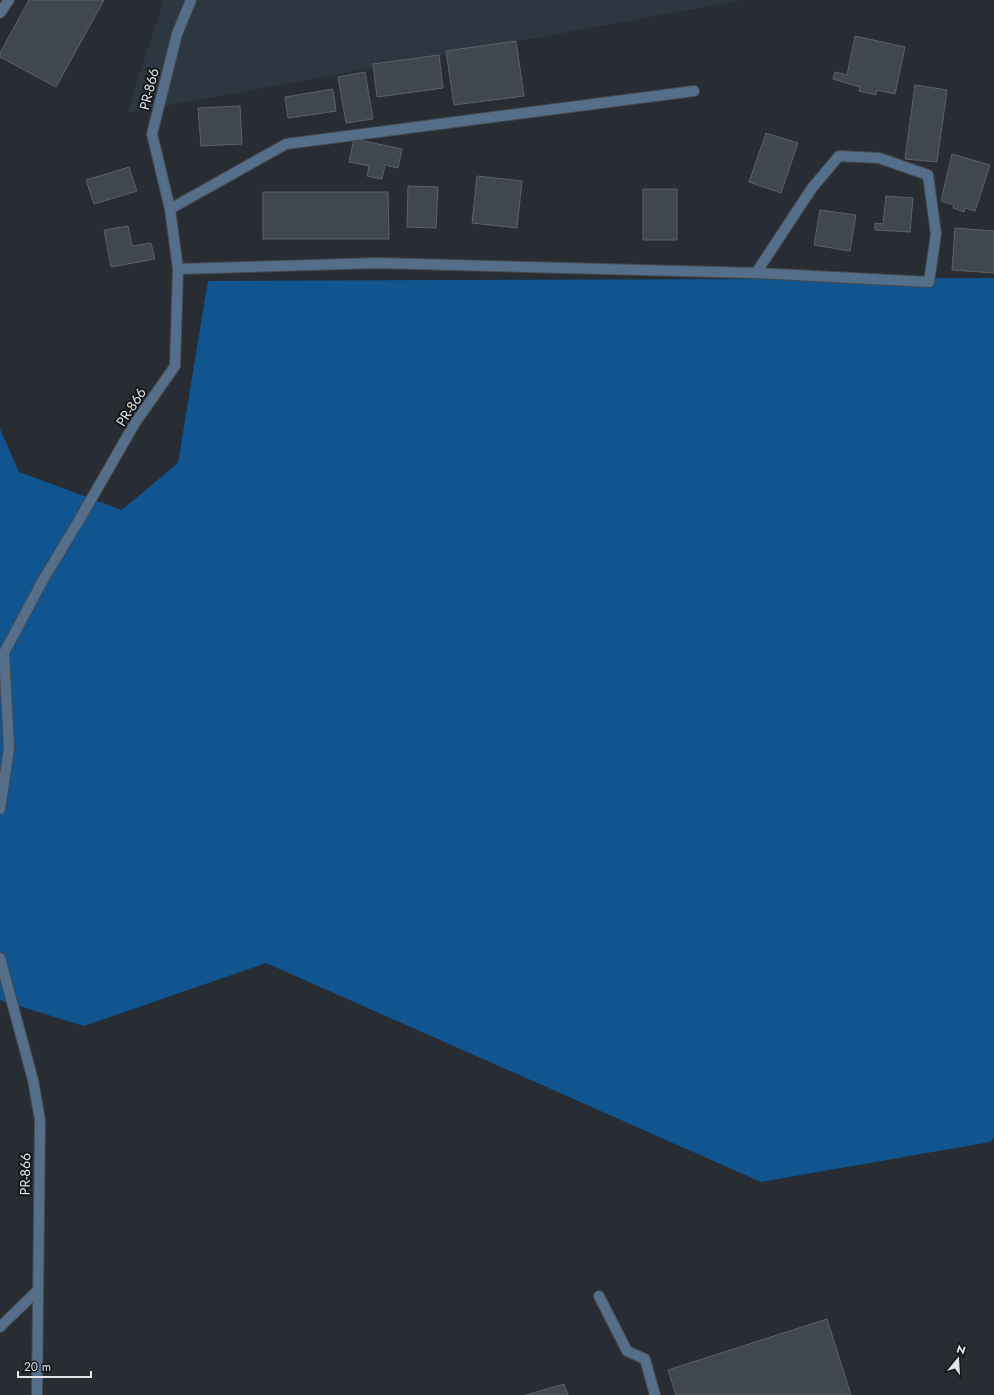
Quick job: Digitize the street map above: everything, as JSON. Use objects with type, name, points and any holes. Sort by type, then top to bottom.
[{"type":"street","points":[[0,13],[9,0]]},
{"type":"street","name":"PR-866","points":[[0,809],[9,748],[4,653],[43,580],[136,423],[175,366],[178,269],[170,209],[152,134],[177,34],[191,0]]},
{"type":"street","points":[[170,209],[286,144],[694,90]]},
{"type":"street","points":[[178,269],[378,263],[756,273],[929,282],[936,234],[928,175],[879,158],[839,156],[812,188],[756,273]]},
{"type":"street","name":"PR-866","points":[[0,958],[33,1080],[40,1120],[37,1395]]},
{"type":"street","points":[[0,1327],[38,1290]]},
{"type":"street","points":[[599,1296],[627,1351],[645,1359],[655,1395]]},
{"type":"shaded area","points":[[164,0],[743,0],[127,113]]},
{"type":"shaded area","points":[[994,278],[994,1138],[990,1142],[761,1182],[266,963],[84,1026],[0,1000],[0,429],[19,472],[122,510],[178,463],[208,281]]},
{"type":"building","points":[[29,0],[104,0],[56,87],[0,57],[0,53]]},
{"type":"building","points":[[855,36],[905,47],[895,94],[877,90],[876,95],[859,91],[860,87],[833,79],[835,72],[847,75]]},
{"type":"building","points":[[516,41],[524,96],[454,105],[446,51]]},
{"type":"building","points":[[439,55],[443,88],[377,97],[373,64]]},
{"type":"building","points":[[365,72],[373,119],[346,123],[338,77]]},
{"type":"building","points":[[915,85],[947,90],[937,162],[905,159]]},
{"type":"building","points":[[333,89],[336,111],[288,118],[285,97]]},
{"type":"building","points":[[240,106],[242,144],[201,146],[198,108]]},
{"type":"building","points":[[766,133],[798,143],[781,193],[749,182]]},
{"type":"building","points":[[354,139],[402,149],[398,168],[385,165],[382,179],[367,176],[369,166],[349,162]]},
{"type":"building","points":[[952,154],[990,165],[975,211],[965,208],[964,212],[953,208],[954,205],[941,201]]},
{"type":"building","points":[[129,167],[137,191],[94,204],[86,180]]},
{"type":"building","points":[[477,176],[522,181],[517,228],[472,223]]},
{"type":"building","points":[[408,186],[438,187],[436,228],[407,227]]},
{"type":"building","points":[[643,189],[677,189],[677,240],[643,240]]},
{"type":"building","points":[[263,192],[388,192],[389,239],[263,239]]},
{"type":"building","points":[[886,196],[913,198],[910,232],[875,230],[875,223],[883,224]]},
{"type":"building","points":[[820,210],[856,215],[850,251],[814,245]]},
{"type":"building","points":[[128,226],[132,246],[151,243],[155,259],[111,267],[104,230]]},
{"type":"building","points":[[955,228],[994,231],[994,273],[952,270]]},
{"type":"building","points":[[827,1319],[851,1395],[676,1395],[668,1370]]},
{"type":"building","points":[[564,1384],[568,1395],[526,1395]]}]
